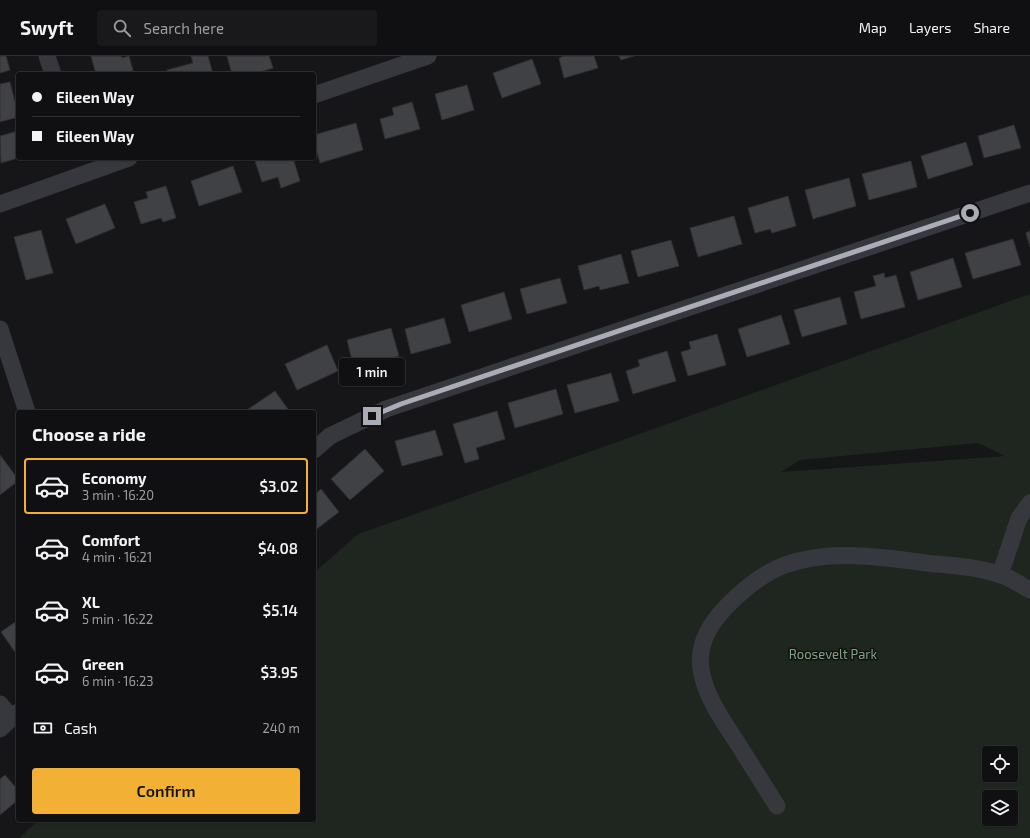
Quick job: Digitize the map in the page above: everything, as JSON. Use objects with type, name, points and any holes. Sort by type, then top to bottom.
[{"type":"street","points":[[47,56],[52,72]]},
{"type":"street","points":[[316,94],[428,56]]},
{"type":"street","points":[[0,204],[82,166],[117,160]]},
{"type":"street","points":[[316,448],[330,436],[386,409],[1030,192]]},
{"type":"street","points":[[0,329],[26,410]]},
{"type":"street","points":[[1000,575],[1019,518],[1030,503]]},
{"type":"street","points":[[777,806],[719,714],[705,684],[701,668],[701,647],[707,632],[719,614],[740,593],[760,578],[784,565],[811,558],[839,555],[874,556],[977,569],[1006,577],[1030,590]]},
{"type":"street","points":[[0,704],[10,720]]},
{"type":"green space","name":"Roosevelt Park","points":[[1030,294],[1030,838],[19,838],[37,822],[316,822],[316,571],[358,534]],"holes":[[[978,443],[1005,456],[781,472],[800,460]]]},
{"type":"building","points":[[0,56],[6,56],[10,70],[0,73]]},
{"type":"building","points":[[91,56],[121,56],[122,58],[129,56],[133,72],[95,72]]},
{"type":"building","points":[[191,56],[208,56],[212,72],[168,72],[167,70],[193,63]]},
{"type":"building","points":[[227,56],[269,56],[273,68],[260,72],[231,72]]},
{"type":"building","points":[[564,56],[594,56],[598,68],[564,78],[559,58]]},
{"type":"building","points":[[619,56],[634,56],[621,60]]},
{"type":"building","points":[[532,59],[541,84],[502,98],[493,73]]},
{"type":"building","points":[[10,82],[16,102],[16,118],[0,122],[0,84]]},
{"type":"building","points":[[467,85],[474,110],[442,120],[435,94]]},
{"type":"building","points":[[412,102],[420,129],[385,139],[380,119],[394,115],[392,108]]},
{"type":"building","points":[[356,123],[363,150],[320,163],[316,149],[316,134]]},
{"type":"building","points":[[1014,125],[1021,148],[984,158],[978,136]]},
{"type":"building","points":[[16,132],[16,159],[1,163],[0,136]]},
{"type":"building","points":[[966,142],[973,165],[928,179],[921,156]]},
{"type":"building","points":[[294,160],[300,181],[281,188],[278,177],[262,182],[255,161]]},
{"type":"building","points":[[911,161],[917,187],[869,200],[862,174]]},
{"type":"building","points":[[233,166],[242,192],[199,206],[191,181]]},
{"type":"building","points":[[849,178],[856,206],[813,219],[805,190]]},
{"type":"building","points":[[166,186],[176,218],[163,222],[161,218],[141,224],[134,202],[148,198],[146,192]]},
{"type":"building","points":[[788,196],[796,226],[772,233],[770,229],[755,233],[748,208]]},
{"type":"building","points":[[105,204],[115,228],[76,244],[66,219]]},
{"type":"building","points":[[734,216],[742,244],[698,257],[690,228]]},
{"type":"building","points":[[41,230],[53,273],[26,280],[14,237]]},
{"type":"building","points":[[1030,231],[1030,247],[1026,233]]},
{"type":"building","points":[[1013,239],[1021,265],[973,279],[965,253]]},
{"type":"building","points":[[671,240],[679,266],[638,277],[631,251]]},
{"type":"building","points":[[621,254],[629,283],[600,290],[599,286],[584,290],[578,266]]},
{"type":"building","points":[[953,258],[962,287],[918,300],[910,272]]},
{"type":"building","points":[[884,273],[885,278],[896,275],[905,307],[861,319],[854,292],[876,286],[873,276]]},
{"type":"building","points":[[560,278],[567,303],[527,314],[520,289]]},
{"type":"building","points":[[504,292],[512,319],[469,332],[461,305]]},
{"type":"building","points":[[840,297],[847,324],[802,337],[794,310]]},
{"type":"building","points":[[781,315],[790,344],[747,357],[738,329]]},
{"type":"building","points":[[444,318],[451,343],[411,354],[405,329]]},
{"type":"building","points":[[391,328],[399,356],[354,368],[347,340]]},
{"type":"building","points":[[717,334],[726,365],[688,376],[681,352],[691,349],[689,342]]},
{"type":"building","points":[[327,345],[338,371],[297,390],[285,364]]},
{"type":"building","points":[[667,351],[676,381],[633,394],[626,371],[640,366],[638,360]]},
{"type":"building","points":[[611,373],[619,401],[575,413],[567,385]]},
{"type":"building","points":[[556,389],[563,414],[515,428],[508,403]]},
{"type":"building","points":[[275,391],[289,410],[247,410]]},
{"type":"building","points":[[497,411],[505,439],[476,448],[479,459],[465,463],[453,424]]},
{"type":"building","points":[[435,430],[443,455],[402,466],[395,441]]},
{"type":"building","points":[[365,449],[384,471],[350,500],[331,479]]},
{"type":"building","points":[[0,455],[16,476],[16,483],[0,495]]},
{"type":"building","points":[[321,489],[339,512],[316,529],[316,493]]},
{"type":"building","points":[[16,621],[16,651],[15,652],[1,632]]},
{"type":"building","points":[[5,775],[16,788],[16,802],[0,815],[0,779]]},
{"type":"route","points":[[372,416],[386,409],[970,213]]}]
